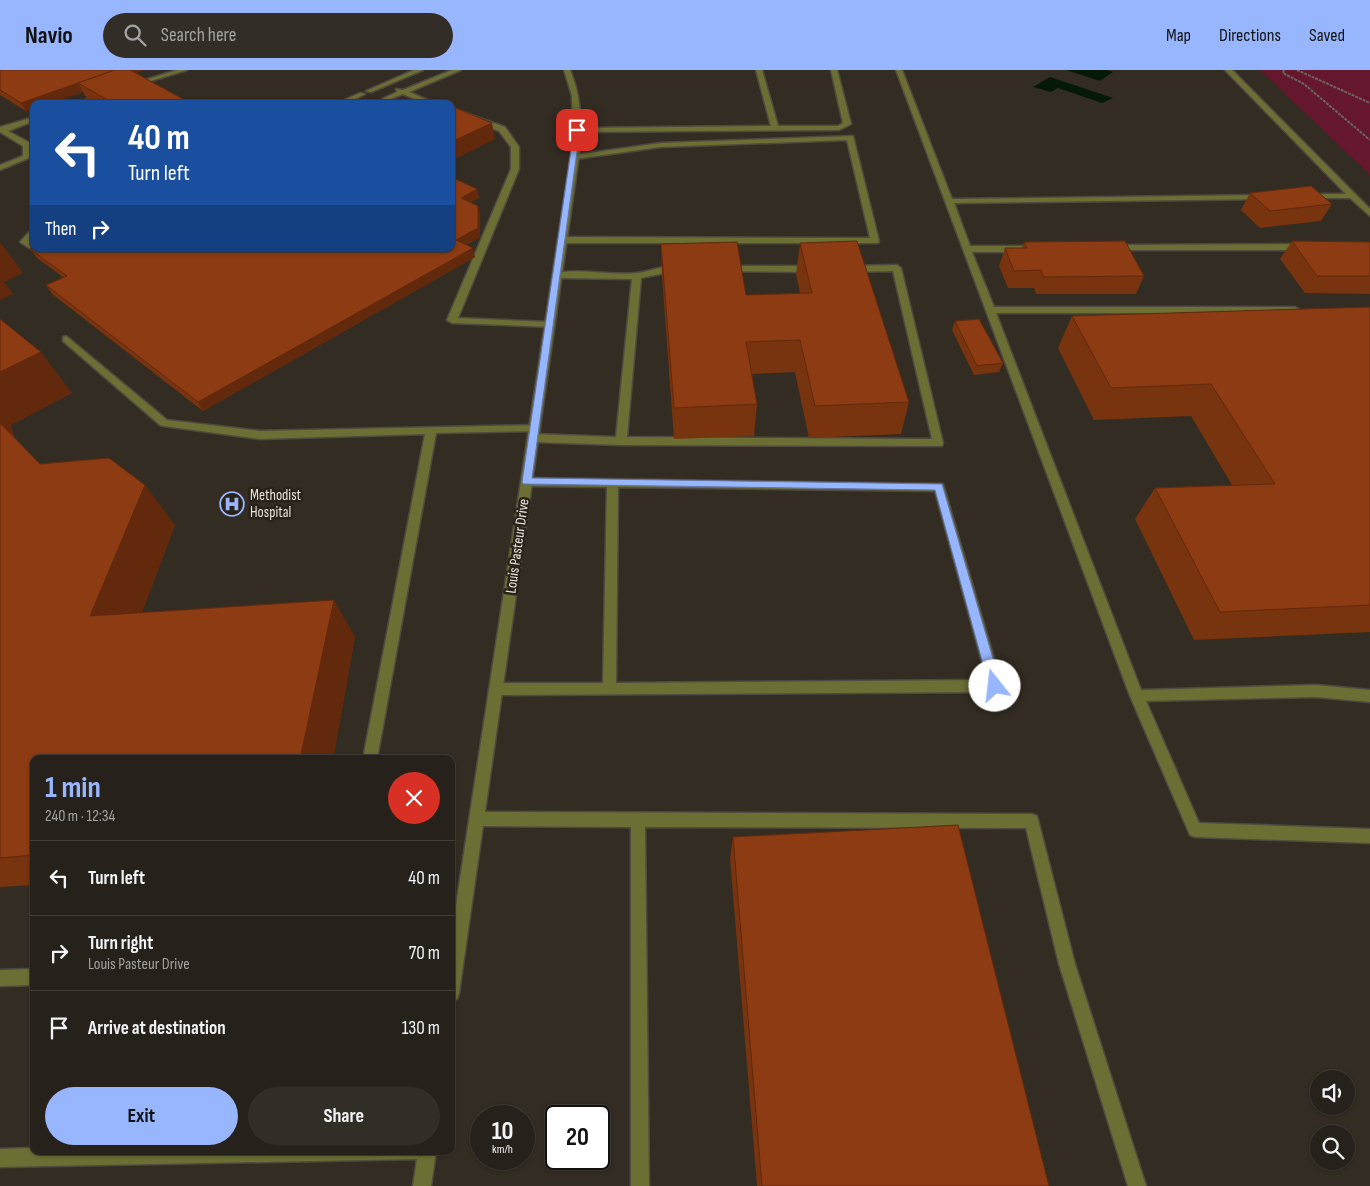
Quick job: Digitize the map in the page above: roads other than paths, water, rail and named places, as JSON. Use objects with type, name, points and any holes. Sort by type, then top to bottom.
[{"type":"street","points":[[126,87],[184,70]]},
{"type":"street","points":[[347,100],[420,70]]},
{"type":"street","points":[[385,99],[458,70]]},
{"type":"street","name":"Louis Pasteur Drive","points":[[455,966],[575,157],[578,109],[572,81],[566,70]]},
{"type":"street","points":[[759,70],[775,129]]},
{"type":"street","points":[[577,130],[839,128],[847,124],[834,70]]},
{"type":"street","points":[[899,70],[1137,696],[1195,830],[1370,836]]},
{"type":"street","points":[[1228,70],[1370,214]]},
{"type":"street","points":[[384,85],[423,100]]},
{"type":"street","points":[[89,100],[110,92]]},
{"type":"street","points":[[455,111],[502,129],[515,147],[515,169],[452,320],[550,325]]},
{"type":"street","points":[[1,130],[30,120]]},
{"type":"street","points":[[0,168],[27,157],[27,145],[1,130]]},
{"type":"street","points":[[563,240],[875,241],[850,138],[661,145],[575,157]]},
{"type":"street","points":[[1293,196],[1352,196]]},
{"type":"street","points":[[949,201],[1274,197]]},
{"type":"street","points":[[30,236],[24,242],[30,246]]},
{"type":"street","points":[[1105,248],[1311,247]]},
{"type":"street","points":[[967,249],[1036,249]]},
{"type":"street","points":[[66,339],[164,423],[260,435],[431,430],[534,432],[621,441],[938,443],[897,268],[839,269]]},
{"type":"street","points":[[713,269],[820,269]]},
{"type":"street","points":[[558,275],[637,276],[665,270],[684,270]]},
{"type":"street","points":[[621,441],[637,276]]},
{"type":"street","points":[[991,310],[1310,310]]},
{"type":"street","points":[[371,755],[431,430]]},
{"type":"street","points":[[496,690],[995,686],[939,487],[527,482]]},
{"type":"street","points":[[609,689],[614,482]]},
{"type":"street","points":[[1137,696],[1316,691],[1370,696]]},
{"type":"street","points":[[477,819],[1032,821],[1067,964],[1137,1186]]},
{"type":"street","points":[[638,820],[640,1186]]},
{"type":"street","points":[[0,978],[30,977]]},
{"type":"street","points":[[0,1158],[177,1155]]},
{"type":"street","points":[[422,1186],[427,1155]]},
{"type":"place","name":"Methodist Hospital","points":[[232,504]]}]
